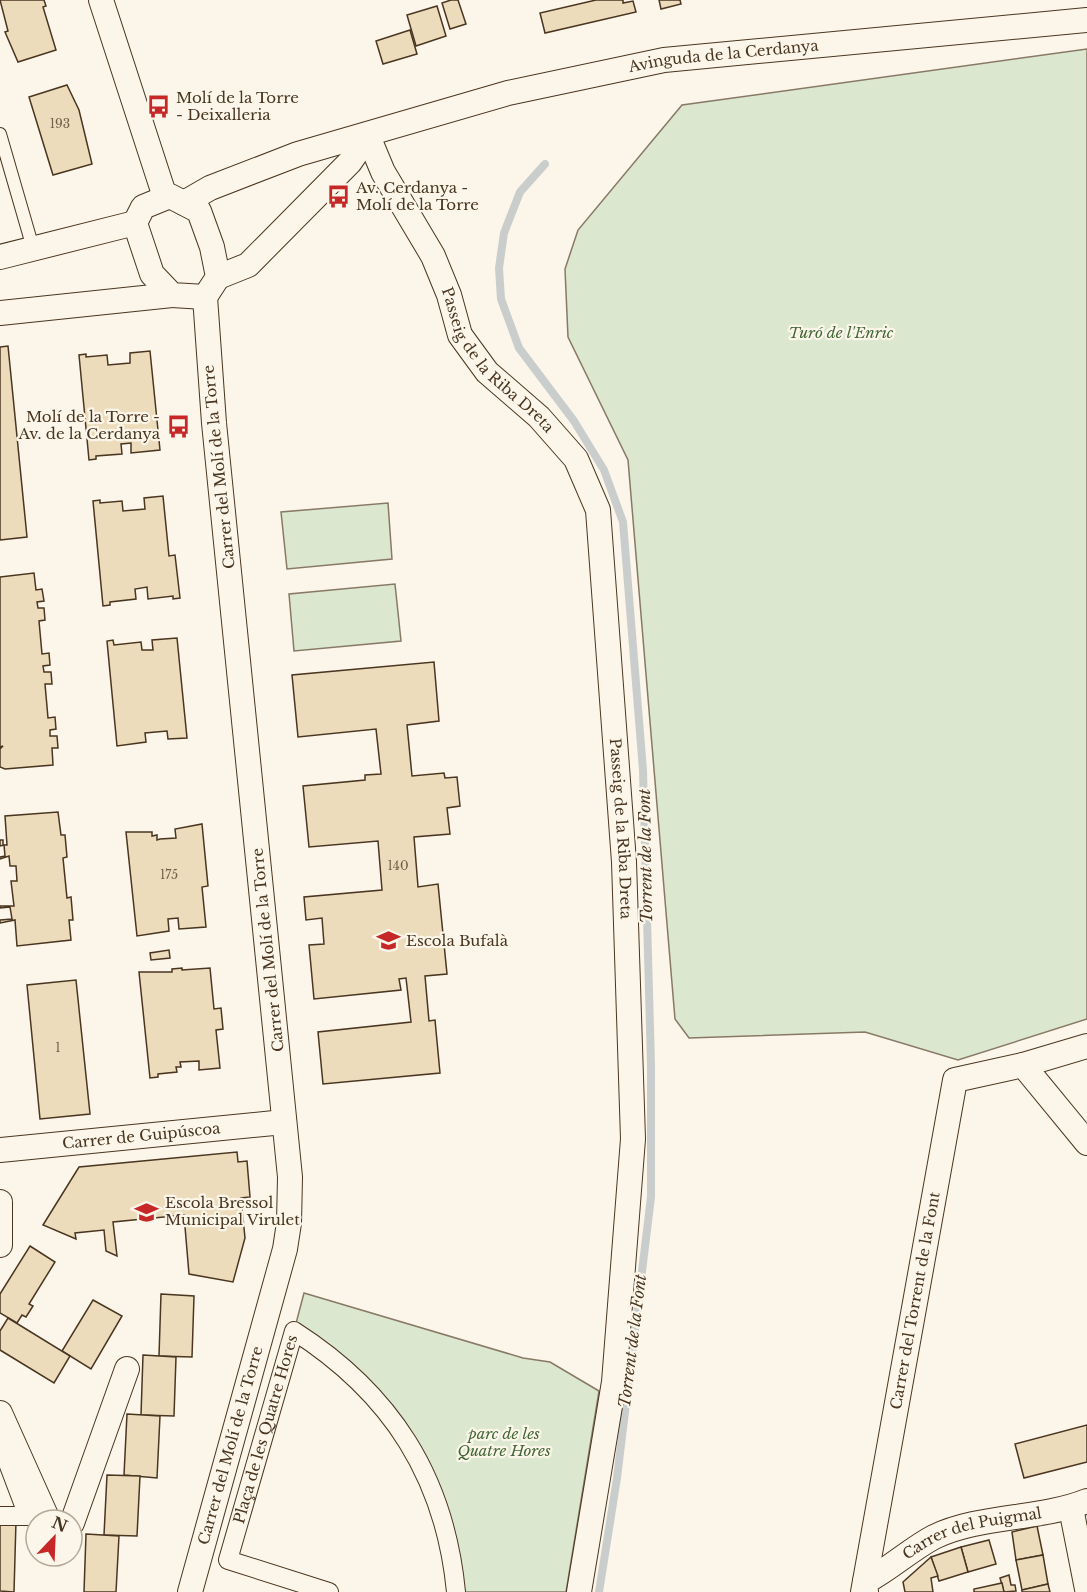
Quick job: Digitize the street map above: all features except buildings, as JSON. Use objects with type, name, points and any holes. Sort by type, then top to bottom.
[{"type":"street","points":[[101,0],[174,200]]},
{"type":"street","name":"Avinguda de la Cerdanya","points":[[174,200],[298,154],[368,136],[508,93],[664,60],[1087,20]]},
{"type":"street","points":[[0,313],[172,295],[205,297],[218,277],[248,265],[350,162],[368,136]]},
{"type":"street","name":"Passeig de la Riba Dreta","points":[[368,136],[383,172],[434,256],[449,295],[459,335],[487,372],[539,417],[576,459],[598,510],[624,862],[633,1139],[614,1382],[579,1592]]},
{"type":"street","points":[[172,295],[152,274],[135,223],[143,207],[174,200],[199,211],[212,247],[218,277]]},
{"type":"street","points":[[0,257],[135,223]]},
{"type":"street","name":"Carrer del Molí de la Torre","points":[[190,1592],[285,1249],[289,1223],[290,1177],[214,423],[205,297]]},
{"type":"street","points":[[1087,1046],[1023,1065],[1087,1143]]},
{"type":"street","name":"Carrer del Torrent de la Font","points":[[865,1589],[955,1080],[1023,1065]]},
{"type":"street","name":"Carrer de Guipúscoa","points":[[0,1150],[284,1122]]},
{"type":"street","points":[[0,1202],[0,1245]]},
{"type":"street","name":"Plaça de les Quatre Hores","points":[[329,1592],[228,1560],[294,1331],[343,1366],[398,1424],[430,1484],[444,1523],[456,1592]]},
{"type":"street","points":[[77,1508],[127,1369]]},
{"type":"street","points":[[0,1413],[43,1508]]},
{"type":"street","points":[[0,1442],[28,1516],[0,1516]]},
{"type":"street","points":[[1079,1505],[1087,1589]]},
{"type":"street","name":"Carrer del Puigmal","points":[[865,1589],[935,1537],[971,1527],[1079,1505]]},
{"type":"lane","points":[[0,134],[33,248]]},
{"type":"green space","name":"Turó de l'Enric","points":[[1087,49],[1087,1019],[958,1060],[865,1032],[689,1038],[675,1019],[628,460],[568,337],[565,269],[578,230],[682,105]]},
{"type":"green space","points":[[388,503],[392,559],[287,569],[281,512]]},
{"type":"green space","points":[[395,584],[401,641],[294,651],[289,594]]},
{"type":"green space","name":"parc de les Quatre Hores","points":[[304,1293],[523,1358],[550,1362],[599,1391],[566,1592],[456,1592],[410,1444],[294,1331]]},
{"type":"waterway","name":"Torrent de la Font","points":[[545,164],[520,192],[504,233],[499,268],[501,299],[519,348],[574,421],[604,470],[623,522],[643,770],[651,1065],[651,1197],[617,1478],[599,1592]]},
{"type":"place","name":"Molí de la Torre - Deixalleria","points":[[158,107]]},
{"type":"place","name":"Av. Cerdanya - Molí de la Torre","points":[[338,197]]},
{"type":"place","name":"Molí de la Torre - Av. de la Cerdanya","points":[[178,426]]},
{"type":"place","name":"Escola Bufalà","points":[[388,941]]},
{"type":"place","name":"Escola Bressol Municipal Virulet","points":[[147,1212]]}]
